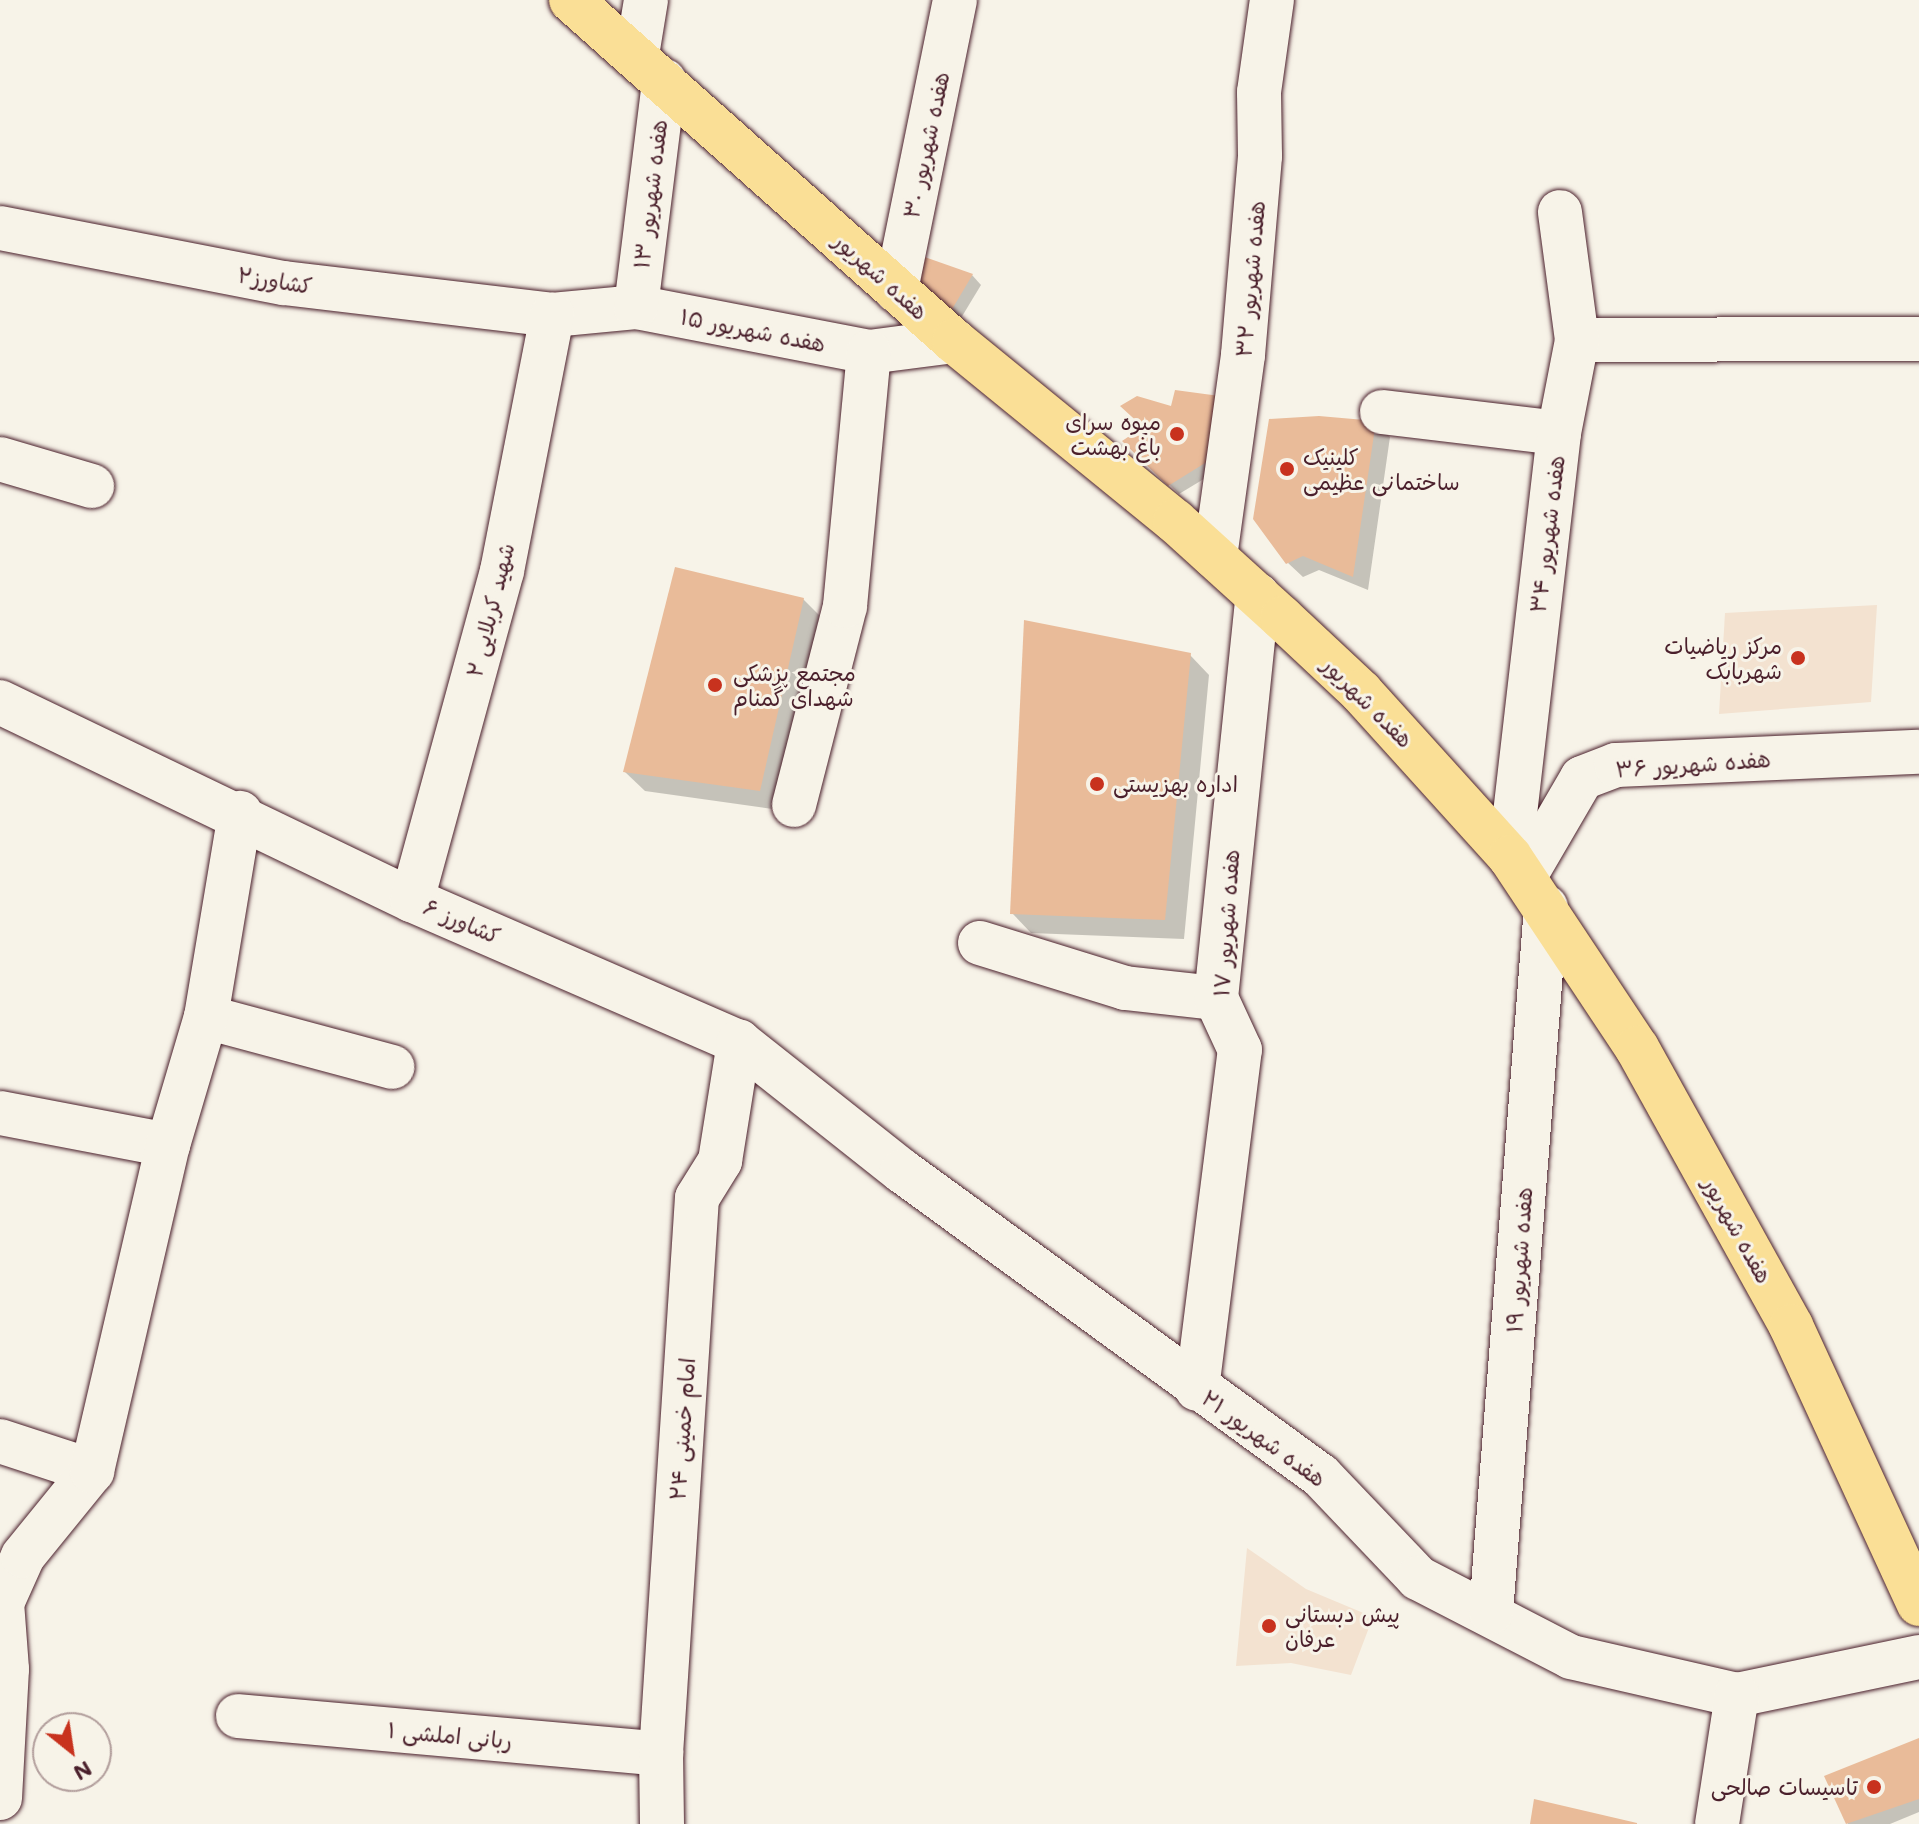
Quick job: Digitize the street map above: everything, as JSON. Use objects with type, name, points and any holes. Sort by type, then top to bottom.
[{"type":"main road","name":"هفده شهریور","points":[[571,0],[954,341],[1258,595],[1361,692],[1527,880],[1637,1048],[1791,1326],[1919,1604]]},
{"type":"street","name":"هفده شهریور ۱۳","points":[[636,307],[650,68],[646,0]]},
{"type":"street","name":"هفده شهریور ۳۰","points":[[896,290],[955,0]]},
{"type":"street","name":"هفده شهریور ۳۲","points":[[1215,557],[1243,355],[1260,156],[1259,92],[1272,0]]},
{"type":"street","name":"هفده شهریور ۳۴","points":[[1527,880],[1559,433],[1577,340],[1560,212]]},
{"type":"street","name":"کشاورز۲","points":[[0,228],[284,283],[552,315]]},
{"type":"street","name":"هفده شهریور ۱۵","points":[[552,315],[636,307],[869,352],[954,341]]},
{"type":"street","name":"شهید کربلایی ۲","points":[[412,900],[502,571],[552,315]]},
{"type":"street","points":[[1577,340],[1919,339]]},
{"type":"street","points":[[794,805],[845,606],[869,352]]},
{"type":"street","points":[[1382,412],[1559,433]]},
{"type":"street","points":[[0,459],[92,486]]},
{"type":"street","name":"هفده شهریور ۱۷","points":[[1197,1389],[1240,1050],[1216,998],[1258,595]]},
{"type":"street","name":"کشاورز ۶","points":[[0,702],[240,813],[412,900],[739,1042],[902,1171]]},
{"type":"street","name":"هفده شهریور ۳۶","points":[[1527,880],[1582,778],[1616,765],[1919,752]]},
{"type":"street","points":[[0,1798],[7,1669],[2,1603],[23,1556],[92,1471],[168,1145],[206,1017],[240,813]]},
{"type":"street","name":"هفده شهریور ۱۹","points":[[1491,1612],[1527,880]]},
{"type":"street","points":[[980,943],[1125,988],[1216,998]]},
{"type":"street","points":[[206,1017],[392,1067]]},
{"type":"street","name":"امام خمینی ۲۴","points":[[662,1824],[661,1754],[697,1198],[720,1161],[739,1042]]},
{"type":"street","points":[[0,1113],[168,1145]]},
{"type":"street","name":"هفده شهریور ۲۱","points":[[902,1171],[1197,1389],[1321,1476],[1418,1578],[1491,1612],[1571,1657],[1737,1695],[1919,1657]]},
{"type":"street","points":[[0,1441],[92,1471]]},
{"type":"street","points":[[1717,1824],[1737,1695]]},
{"type":"street","name":"ربانی املشی ۱","points":[[238,1716],[661,1754]]},
{"type":"shaded area","name":"مرکز ریاضیات شهربابک","points":[[1877,605],[1871,702],[1719,714],[1725,613]]},
{"type":"shaded area","points":[[1247,1548],[1306,1589],[1373,1617],[1351,1675],[1291,1663],[1236,1666]]},
{"type":"building","points":[[919,255],[973,274],[948,316],[909,284]]},
{"type":"building","name":"میوه سرای باغ بهشت","points":[[1175,390],[1227,397],[1218,455],[1168,486],[1122,441],[1143,427],[1120,406],[1137,396],[1171,406]]},
{"type":"building","points":[[1319,416],[1376,421],[1353,577],[1303,556],[1286,564],[1253,519],[1269,419]]},
{"type":"building","name":"مجتمع پزشکی شهدای گمنام","points":[[675,567],[804,598],[760,791],[623,772]]},
{"type":"building","name":"اداره بهزیستی","points":[[1024,620],[1191,653],[1165,920],[1010,914]]},
{"type":"building","name":"تاسیسات صالحی","points":[[1919,1738],[1919,1799],[1846,1824],[1824,1776]]},
{"type":"building","points":[[1534,1799],[1637,1823],[1637,1824],[1530,1824]]},
{"type":"place","name":"میوه سرای باغ بهشت","points":[[1177,434]]},
{"type":"place","name":"کلینیک ساختمانی عظیمی","points":[[1287,469]]},
{"type":"place","name":"مرکز ریاضیات شهربابک","points":[[1798,658]]},
{"type":"place","name":"مجتمع پزشکی شهدای گمنام","points":[[715,685]]},
{"type":"place","name":"اداره بهزیستی","points":[[1097,784]]},
{"type":"place","name":"پیش دبستانی عرفان","points":[[1269,1626]]},
{"type":"place","name":"تاسیسات صالحی","points":[[1874,1787]]}]
